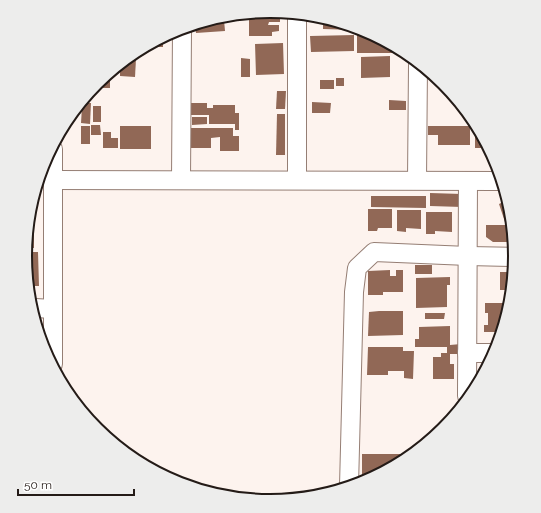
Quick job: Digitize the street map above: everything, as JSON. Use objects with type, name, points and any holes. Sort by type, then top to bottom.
[{"type":"street","points":[[297,20],[297,180]]},
{"type":"street","points":[[181,180],[182,35]]},
{"type":"street","points":[[417,180],[418,69]]},
{"type":"street","points":[[51,163],[48,188],[44,308],[51,349]]},
{"type":"street","points":[[48,188],[181,180],[496,181]]},
{"type":"street","points":[[467,392],[468,181]]},
{"type":"street","points":[[349,481],[354,292],[357,268],[374,252],[468,256],[509,256]]},
{"type":"street","points":[[467,353],[488,353]]},
{"type":"building","points":[[249,19],[280,19],[280,22],[269,22],[268,25],[279,25],[279,31],[272,32],[272,36],[249,36]]},
{"type":"building","points":[[224,23],[225,31],[196,33],[196,30]]},
{"type":"building","points":[[323,24],[343,30],[323,29]]},
{"type":"building","points":[[357,34],[395,53],[357,53]]},
{"type":"building","points":[[354,35],[354,51],[311,52],[310,36]]},
{"type":"building","points":[[283,43],[284,74],[256,75],[255,44]]},
{"type":"building","points":[[390,56],[390,77],[361,78],[361,57]]},
{"type":"building","points":[[241,58],[250,59],[250,77],[241,77]]},
{"type":"building","points":[[136,59],[135,77],[120,76],[120,71]]},
{"type":"building","points":[[336,78],[344,78],[344,86],[336,86]]},
{"type":"building","points":[[110,80],[110,88],[102,88]]},
{"type":"building","points":[[320,80],[334,80],[334,89],[320,89]]},
{"type":"building","points":[[277,91],[286,91],[285,109],[276,109]]},
{"type":"building","points":[[389,100],[406,101],[406,110],[389,110]]},
{"type":"building","points":[[312,102],[331,103],[330,113],[312,113]]},
{"type":"building","points":[[88,103],[91,103],[90,124],[81,123],[82,110]]},
{"type":"building","points":[[191,103],[207,103],[207,108],[213,108],[213,105],[235,105],[235,113],[239,113],[239,130],[235,130],[235,124],[209,124],[209,115],[191,115]]},
{"type":"building","points":[[93,106],[101,106],[101,122],[93,122]]},
{"type":"building","points":[[277,114],[285,114],[285,155],[276,155]]},
{"type":"building","points":[[192,117],[207,117],[207,124],[192,125]]},
{"type":"building","points":[[91,125],[100,125],[101,135],[91,135]]},
{"type":"building","points":[[81,126],[90,126],[90,144],[81,144]]},
{"type":"building","points":[[120,126],[151,126],[151,149],[120,149]]},
{"type":"building","points":[[428,126],[470,126],[470,145],[438,145],[438,135],[428,135]]},
{"type":"building","points":[[191,128],[233,128],[233,136],[239,136],[239,151],[220,151],[220,137],[211,138],[211,148],[191,148]]},
{"type":"building","points":[[103,132],[111,132],[111,138],[118,138],[118,148],[103,148]]},
{"type":"building","points":[[475,134],[482,148],[475,148]]},
{"type":"building","points":[[430,193],[462,194],[462,207],[430,206]]},
{"type":"building","points":[[371,196],[426,196],[426,208],[371,207]]},
{"type":"building","points":[[502,202],[507,225],[508,242],[493,242],[486,237],[486,225],[506,225],[499,204]]},
{"type":"building","points":[[368,209],[392,209],[392,228],[378,228],[377,231],[368,231]]},
{"type":"building","points":[[397,210],[421,210],[421,229],[406,228],[406,232],[397,231]]},
{"type":"building","points":[[426,212],[452,212],[452,232],[435,231],[435,234],[426,234]]},
{"type":"building","points":[[34,225],[34,248],[33,248]]},
{"type":"building","points":[[32,252],[38,252],[39,286],[34,286]]},
{"type":"building","points":[[415,265],[432,265],[432,274],[415,274]]},
{"type":"building","points":[[390,270],[390,276],[396,276],[396,270],[403,270],[403,292],[383,292],[383,295],[368,295],[368,271]]},
{"type":"building","points":[[500,272],[508,272],[507,290],[500,290]]},
{"type":"building","points":[[450,277],[450,285],[447,285],[447,307],[416,308],[416,278]]},
{"type":"building","points":[[485,303],[504,303],[496,332],[484,332],[484,325],[488,325],[488,313],[485,313]]},
{"type":"building","points":[[403,311],[403,335],[368,336],[369,312]]},
{"type":"building","points":[[425,313],[445,313],[444,319],[425,319]]},
{"type":"building","points":[[450,326],[450,345],[461,344],[461,354],[450,354],[450,364],[454,364],[454,379],[433,379],[433,357],[441,357],[441,353],[447,353],[447,347],[415,347],[415,339],[419,339],[419,327]]},
{"type":"building","points":[[368,347],[403,347],[403,351],[414,351],[413,379],[404,378],[404,371],[388,371],[388,375],[367,375]]},
{"type":"building","points":[[362,454],[404,454],[390,463],[362,477]]}]
